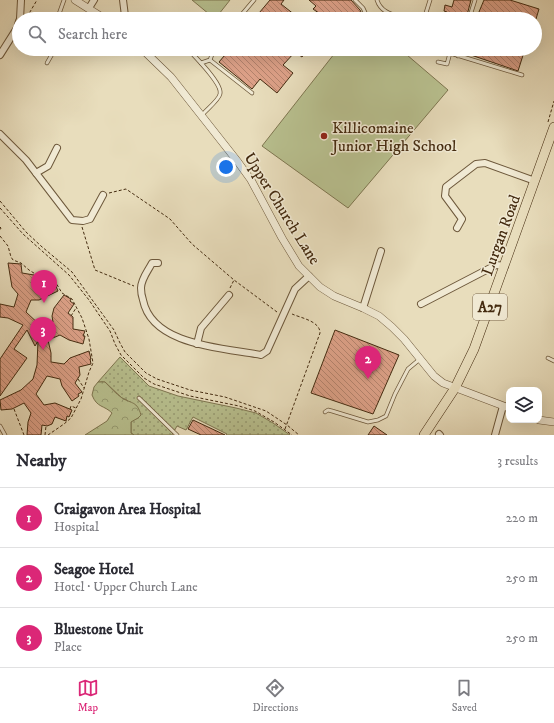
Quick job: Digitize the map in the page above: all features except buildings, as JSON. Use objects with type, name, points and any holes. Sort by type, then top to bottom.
[{"type":"main road","name":"Lurgan Road","points":[[424,435],[455,388],[474,349],[554,127]]},
{"type":"street","points":[[20,12],[22,0]]},
{"type":"street","points":[[75,0],[95,12]]},
{"type":"street","points":[[89,8],[94,0]]},
{"type":"street","points":[[123,0],[124,12]]},
{"type":"street","points":[[0,55],[12,36]]},
{"type":"street","name":"Upper Church Lane","points":[[151,57],[171,77],[202,115],[251,180],[299,266],[320,287],[334,296],[379,316],[404,338],[434,376],[443,382],[506,407]]},
{"type":"street","points":[[0,134],[26,160],[72,220],[83,221],[90,219],[103,195]]},
{"type":"street","points":[[36,173],[48,166],[57,148]]},
{"type":"street","points":[[457,228],[462,219],[445,196],[446,187],[476,164],[485,163],[535,181]]},
{"type":"street","points":[[363,308],[381,251]]},
{"type":"street","points":[[158,262],[152,263],[144,278],[141,288],[145,311],[154,322],[167,333],[189,342],[262,355],[267,351],[295,289],[309,276]]},
{"type":"street","points":[[421,304],[496,265],[505,266]]},
{"type":"street","points":[[197,344],[201,328],[229,295]]},
{"type":"street","points":[[495,435],[506,407]]},
{"type":"street","points":[[542,420],[554,422]]},
{"type":"lane","points":[[60,12],[64,0]]},
{"type":"lane","points":[[244,12],[254,0]]},
{"type":"lane","points":[[355,0],[365,12]]},
{"type":"lane","points":[[377,0],[381,9],[385,12]]},
{"type":"lane","points":[[425,12],[430,0]]},
{"type":"lane","points":[[471,12],[475,0]]},
{"type":"lane","points":[[47,62],[51,56]]},
{"type":"lane","points":[[194,56],[218,84],[221,90],[220,96],[202,115]]},
{"type":"lane","points":[[210,60],[211,56]]},
{"type":"lane","points":[[438,62],[447,64],[449,56]]},
{"type":"lane","points":[[458,56],[522,75]]},
{"type":"lane","points":[[201,63],[210,60]]},
{"type":"lane","points":[[210,60],[252,93]]},
{"type":"lane","points":[[548,358],[554,361]]},
{"type":"lane","points":[[325,412],[328,410],[368,422],[378,420],[386,416],[408,369],[420,359]]},
{"type":"lane","points":[[139,398],[177,435]]},
{"type":"lane","points":[[0,426],[5,435]]},
{"type":"path","points":[[30,12],[37,0]]},
{"type":"path","points":[[103,195],[122,190],[130,191],[170,219],[192,244],[234,280],[284,313],[315,324],[319,327],[319,339],[285,430]]},
{"type":"path","points":[[0,201],[36,241],[72,272],[114,330],[125,352],[146,373],[157,379],[190,390],[225,397],[256,407],[276,417],[299,435]]},
{"type":"path","points":[[0,208],[23,234],[69,275],[89,300],[110,331],[121,354],[144,378],[154,384],[190,396],[239,406],[255,411],[292,435]]},
{"type":"path","points":[[80,221],[95,270],[141,288]]},
{"type":"path","points":[[0,236],[8,246],[11,257],[14,260],[21,262],[32,273],[44,278],[52,279],[62,293],[72,299],[86,330],[93,363],[88,372],[77,409],[71,418],[48,435]]},
{"type":"path","points":[[229,295],[234,280]]},
{"type":"path","points":[[71,316],[77,308]]},
{"type":"path","points":[[78,379],[84,388]]},
{"type":"path","points":[[70,409],[71,406],[77,409]]},
{"type":"path","points":[[14,409],[24,435]]},
{"type":"path","points":[[45,435],[46,426]]},
{"type":"green space","points":[[192,0],[230,0],[221,12],[207,12]]},
{"type":"green space","points":[[333,56],[408,56],[448,90],[348,208],[262,146]]},
{"type":"green space","points":[[120,357],[149,386],[178,396],[256,413],[290,435],[226,435],[227,434],[193,417],[186,430],[177,426],[172,435],[134,435],[131,433],[131,421],[138,418],[127,400],[122,398],[105,382],[98,382]]},
{"type":"green space","points":[[98,382],[105,382],[120,396],[138,407],[141,415],[131,422],[131,433],[134,435],[85,435],[107,421],[112,413],[98,404],[92,395],[94,387]]},
{"type":"place","name":"Killicomaine Junior High School","points":[[324,136]]},
{"type":"place","name":"Craigavon Area Hospital","points":[[44,303]]},
{"type":"place","name":"Bluestone Unit","points":[[43,350]]},
{"type":"place","name":"Seagoe Hotel","points":[[368,379]]}]
